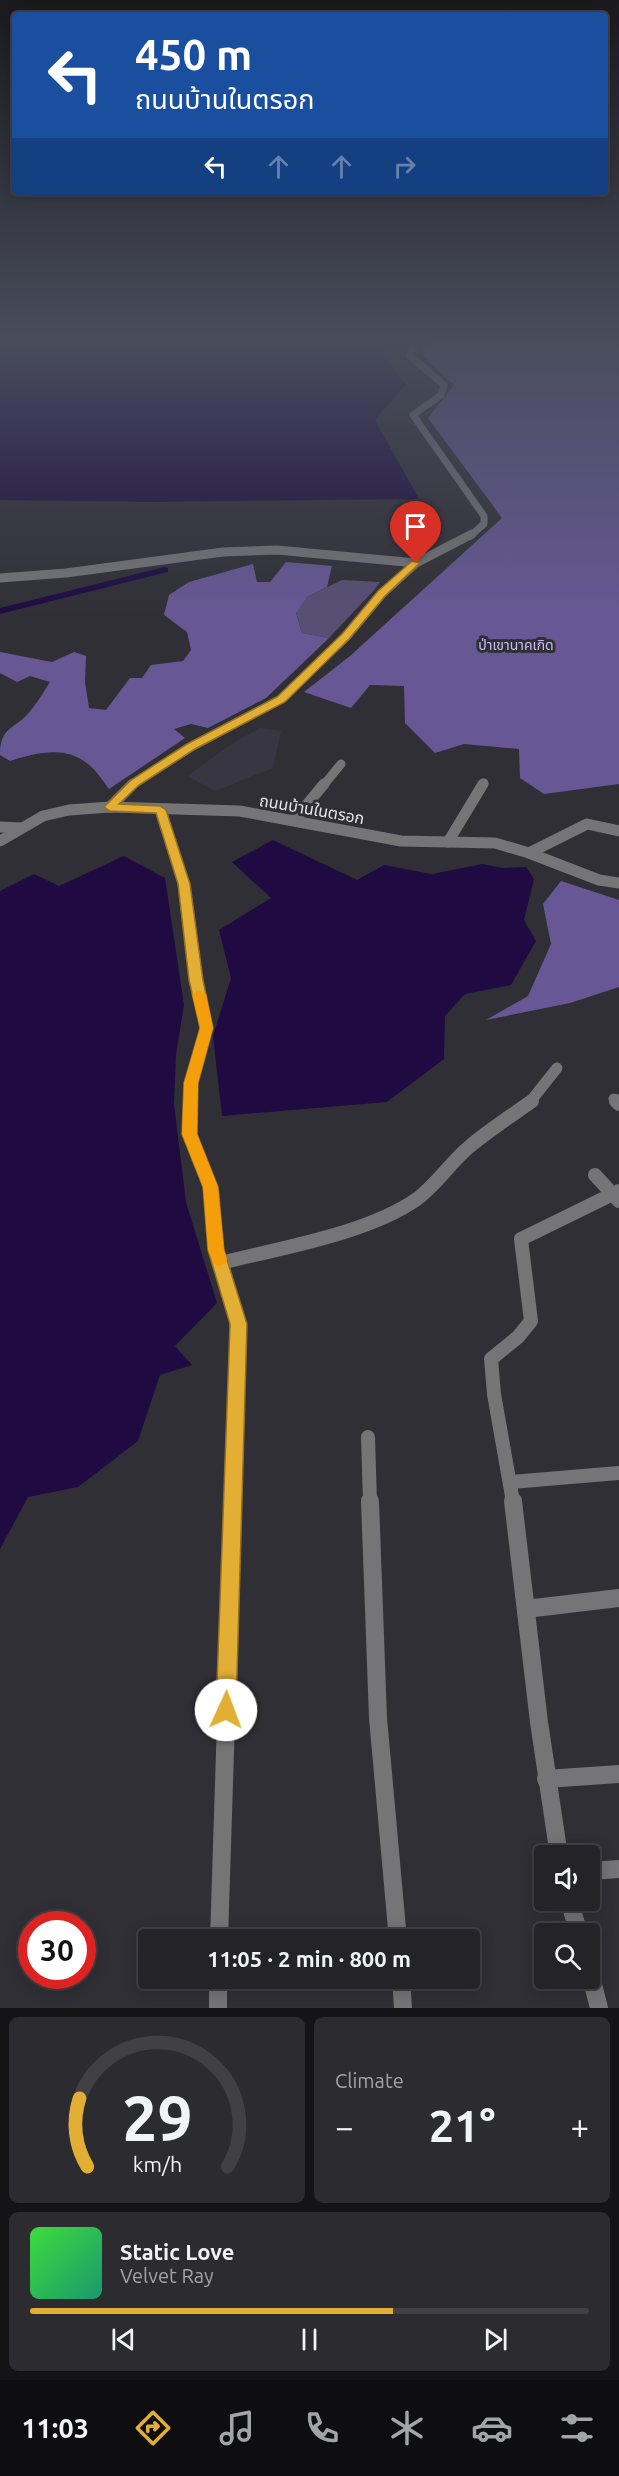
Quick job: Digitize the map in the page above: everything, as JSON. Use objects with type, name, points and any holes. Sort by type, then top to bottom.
[{"type":"street","points":[[110,807],[135,782],[191,747],[281,699],[346,636],[382,594],[416,563],[467,538],[484,524],[484,516],[478,505],[424,431]]},
{"type":"street","points":[[0,579],[66,573],[223,552],[277,550],[416,563]]},
{"type":"street","points":[[294,820],[340,764]]},
{"type":"street","points":[[448,842],[484,783]]},
{"type":"street","name":"ถนนบ้านในตรอก","points":[[0,841],[43,816],[69,810],[110,807],[240,811],[401,841],[495,843],[529,853],[599,880],[619,883]]},
{"type":"street","points":[[160,810],[184,884],[196,980],[207,1028],[191,1083],[189,1134],[211,1187],[216,1250],[239,1324],[219,1929]]},
{"type":"street","points":[[529,853],[587,824],[619,831]]},
{"type":"street","points":[[0,826],[22,828]]},
{"type":"street","points":[[221,1263],[332,1235],[377,1219],[415,1200],[434,1185],[468,1148],[533,1100],[557,1068]]},
{"type":"street","points":[[557,1845],[546,1779],[511,1482],[491,1380],[491,1359],[507,1342],[525,1332],[531,1321],[521,1239],[617,1195],[596,1175]]},
{"type":"street","points":[[368,1437],[378,1718],[397,1929]]},
{"type":"street","points":[[511,1482],[619,1473]]},
{"type":"street","points":[[526,1609],[619,1598]]},
{"type":"street","points":[[546,1779],[619,1773]]},
{"type":"street","points":[[600,1870],[619,1869]]},
{"type":"street","points":[[218,1989],[218,2008]]},
{"type":"street","points":[[402,1989],[403,2008]]},
{"type":"street","points":[[594,1989],[599,2008]]},
{"type":"shaded area","points":[[0,431],[381,431],[419,499],[153,502],[0,500]]},
{"type":"shaded area","points":[[342,580],[380,582],[329,638],[302,633],[296,612],[307,597]]},
{"type":"shaded area","points":[[260,728],[281,731],[273,768],[215,791],[187,776],[236,741]]},
{"type":"shaded area","points":[[273,840],[357,880],[384,865],[432,874],[482,864],[503,868],[526,867],[534,879],[524,920],[536,941],[511,985],[465,994],[445,1016],[444,1059],[387,1102],[222,1116],[213,1036],[231,978],[219,930],[271,898],[232,862]]},
{"type":"shaded area","points":[[124,856],[165,878],[184,1005],[176,1055],[174,1104],[186,1202],[217,1303],[175,1346],[192,1365],[160,1375],[138,1441],[78,1487],[28,1497],[0,1549],[0,891],[34,874],[59,886]]},
{"type":"green space","name":"ป่าเขานาคเกิด","points":[[437,431],[619,431],[619,784],[544,794],[520,778],[519,749],[464,744],[435,753],[405,723],[404,686],[370,685],[351,708],[304,692],[350,656],[502,518]]},
{"type":"green space","points":[[286,562],[332,566],[327,587],[307,597],[296,613],[302,633],[329,638],[266,698],[208,728],[191,724],[174,729],[185,738],[109,789],[91,766],[70,754],[40,753],[10,761],[0,755],[6,733],[31,710],[50,682],[30,676],[17,682],[0,673],[0,652],[52,662],[74,652],[86,656],[85,682],[89,708],[106,710],[130,678],[142,678],[151,665],[183,661],[191,650],[187,632],[164,615],[169,595],[189,582],[253,564],[257,582],[270,582]]},
{"type":"green space","points":[[561,881],[619,900],[619,987],[570,1003],[486,1020],[528,996],[551,944],[543,904]]},
{"type":"waterway","points":[[0,611],[164,570]]},
{"type":"slow traffic","points":[[199,994],[207,1028],[191,1083],[189,1134],[211,1187],[216,1250],[219,1259]]},
{"type":"route","points":[[226,1710],[239,1324],[216,1250],[211,1187],[189,1134],[191,1083],[207,1028],[196,980],[184,884],[160,810],[110,807],[135,782],[191,747],[281,699],[327,656],[370,606],[416,563]]}]
